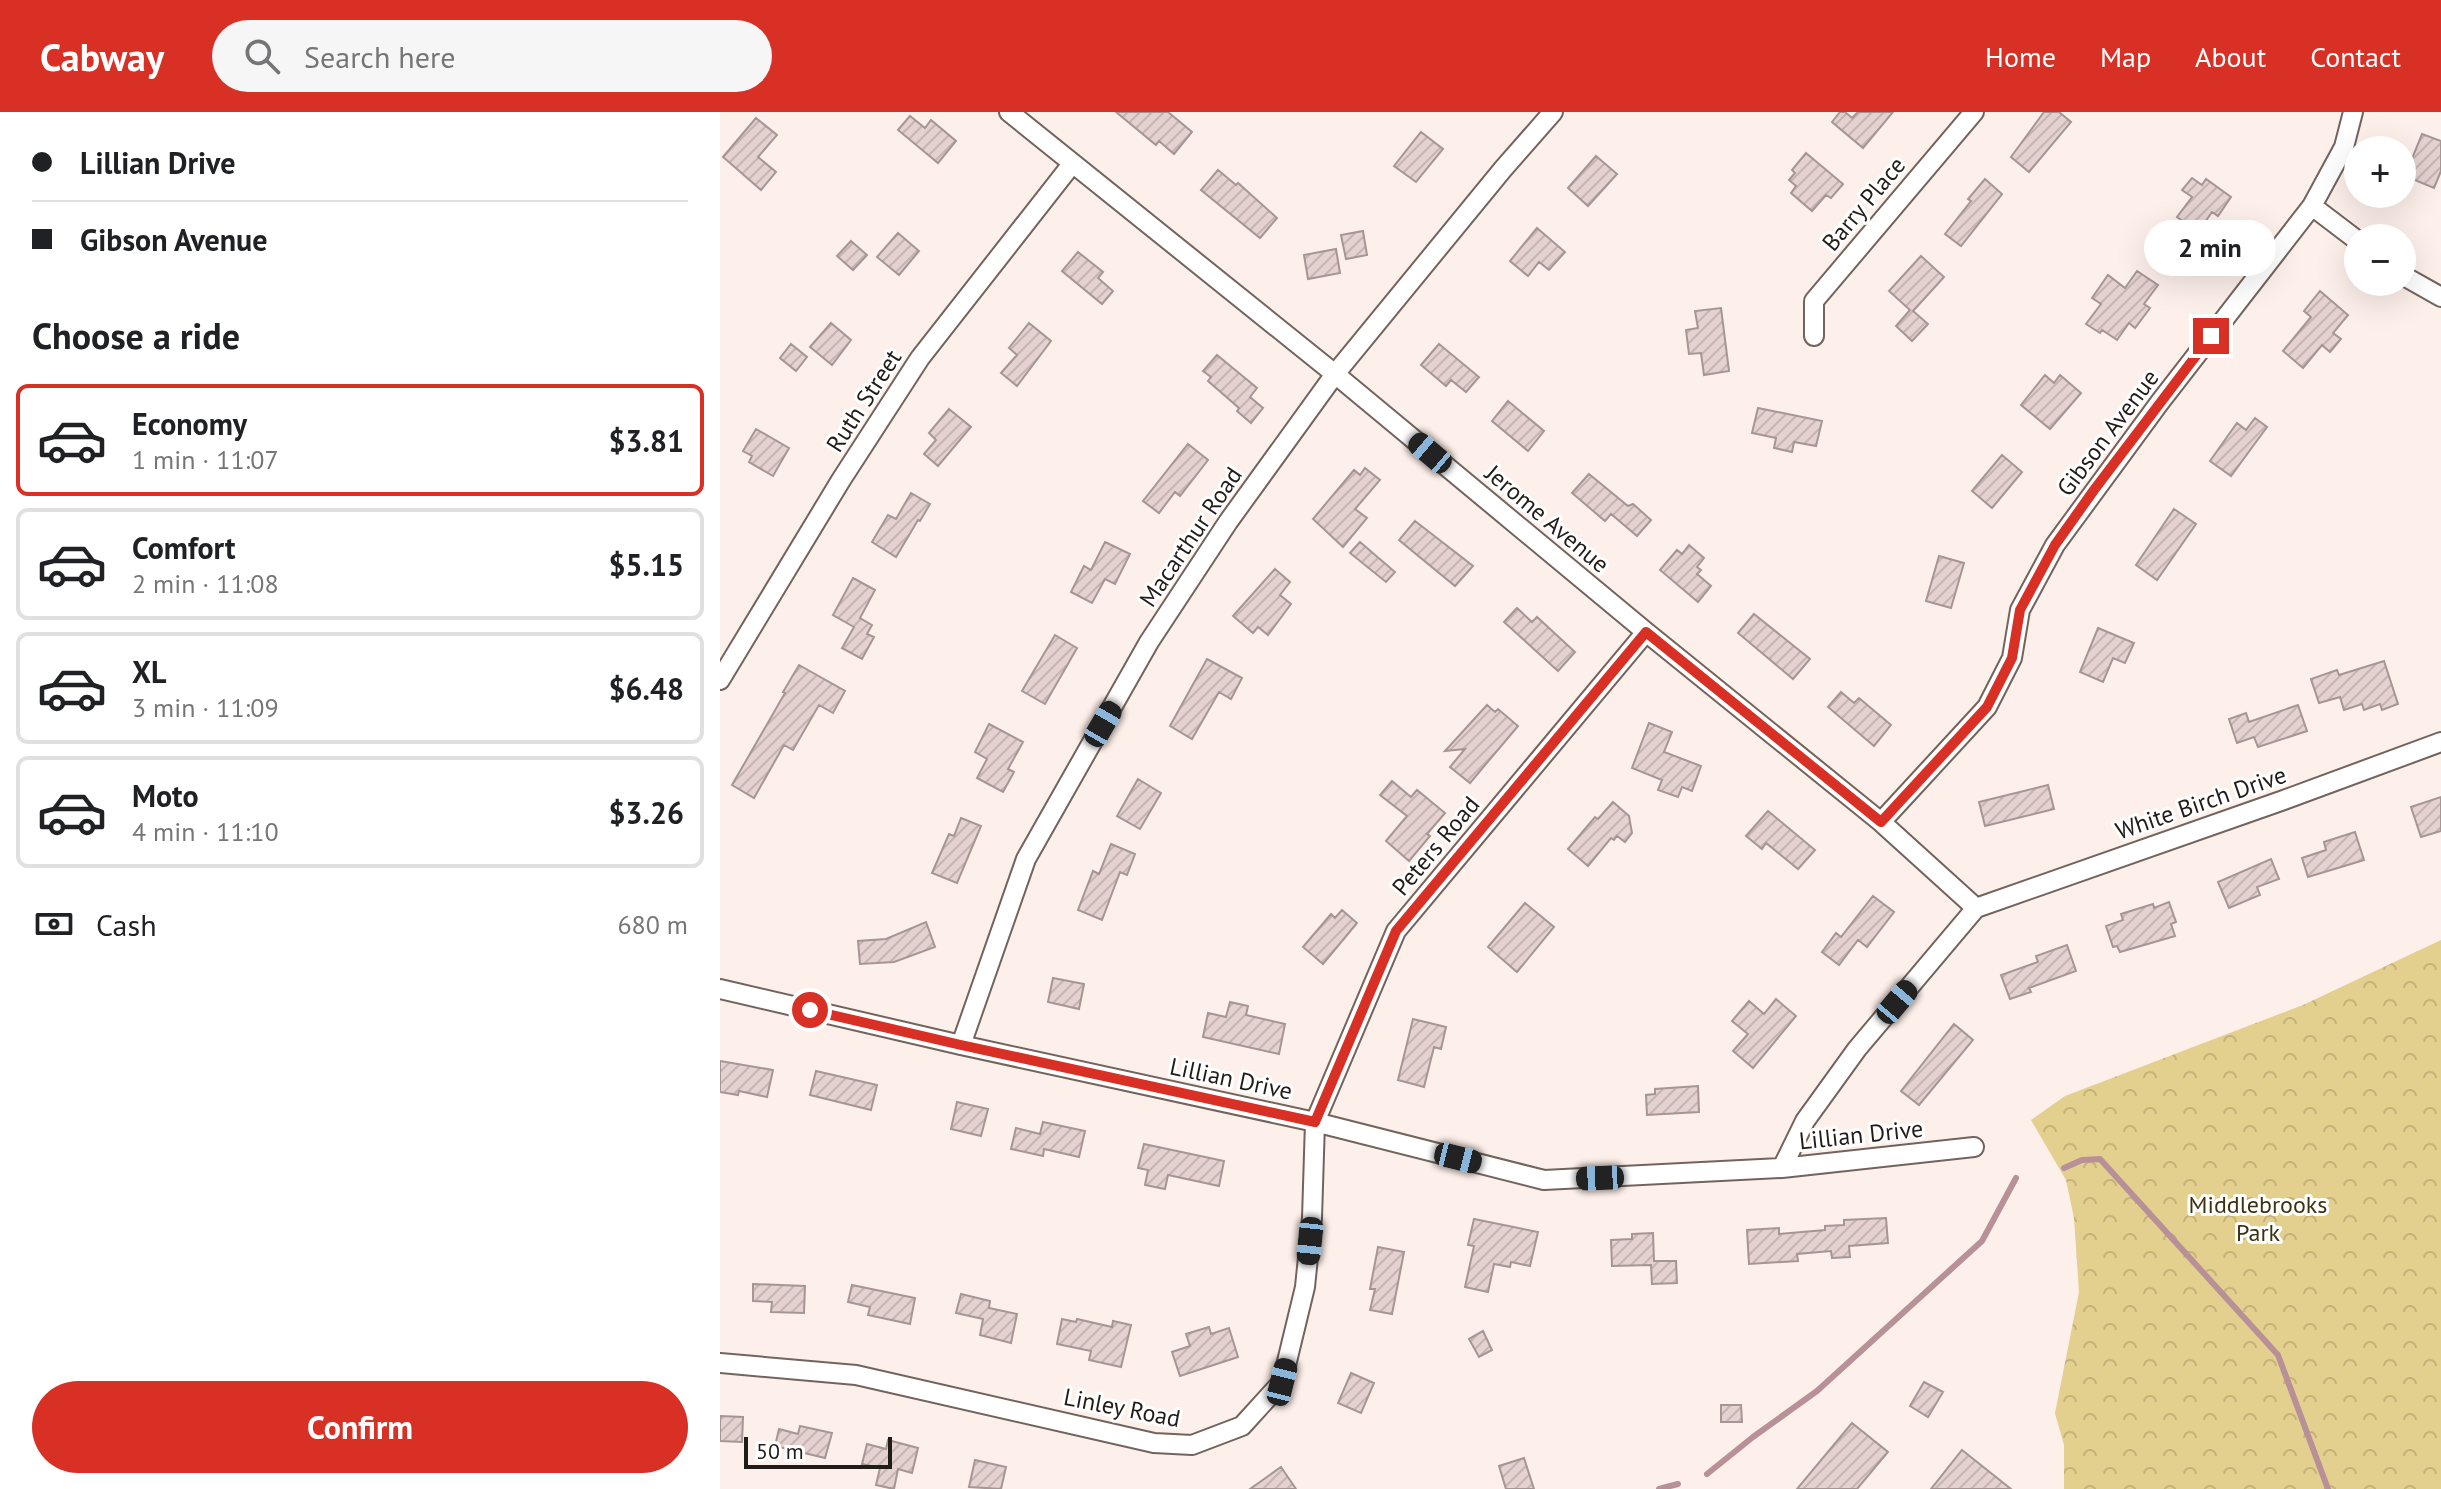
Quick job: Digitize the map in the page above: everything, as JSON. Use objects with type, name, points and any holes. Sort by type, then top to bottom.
[{"type":"street","name":"Jerome Avenue","points":[[1009,112],[1335,374],[1881,822],[1976,908]]},
{"type":"street","name":"Macarthur Road","points":[[961,1045],[1026,859],[1149,642],[1228,522],[1335,374],[1553,112]]},
{"type":"street","name":"Barry Place","points":[[1814,336],[1814,301],[1974,112]]},
{"type":"street","name":"Gibson Avenue","points":[[1881,822],[1987,707],[2012,658],[2020,610],[2055,545],[2160,402],[2312,206],[2344,147],[2353,112]]},
{"type":"street","name":"Ruth Street","points":[[720,680],[841,480],[920,358],[1072,164]]},
{"type":"street","points":[[2312,206],[2344,230]]},
{"type":"street","points":[[2416,283],[2441,297]]},
{"type":"street","name":"Peters Road","points":[[1315,1122],[1396,931],[1646,632]]},
{"type":"street","name":"White Birch Drive","points":[[1976,908],[2441,742]]},
{"type":"street","points":[[1782,1168],[1805,1121],[1857,1049],[1976,908]]},
{"type":"street","name":"Lillian Drive","points":[[720,989],[1315,1122],[1544,1180],[1782,1168],[1974,1147]]},
{"type":"street","name":"Linley Road","points":[[720,1363],[856,1375],[1154,1443],[1192,1445],[1242,1426],[1282,1382],[1302,1301],[1312,1218],[1315,1122]]},
{"type":"green space","name":"Middlebrooks Park","points":[[2441,940],[2441,1489],[2064,1489],[2064,1445],[2055,1413],[2079,1292],[2074,1218],[2066,1180],[2031,1120],[2065,1096],[2303,1005]]},
{"type":"building","points":[[1116,112],[1168,112],[1192,132],[1174,154],[1159,141],[1156,145]]},
{"type":"building","points":[[1840,112],[1852,118],[1858,112],[1893,112],[1863,148],[1832,122]]},
{"type":"building","points":[[2044,112],[2059,112],[2071,122],[2029,172],[2011,157]]},
{"type":"building","points":[[910,116],[925,128],[931,120],[956,141],[938,163],[898,130]]},
{"type":"building","points":[[756,118],[777,135],[758,157],[776,172],[761,190],[723,157]]},
{"type":"building","points":[[1421,132],[1443,149],[1416,182],[1394,166]]},
{"type":"building","points":[[2422,134],[2441,141],[2441,171],[2434,188],[2416,181],[2416,149]]},
{"type":"building","points":[[1806,153],[1843,184],[1831,198],[1826,195],[1812,211],[1791,193],[1796,186],[1789,180],[1795,173],[1792,170]]},
{"type":"building","points":[[1596,156],[1617,174],[1588,206],[1568,188]]},
{"type":"building","points":[[1218,170],[1236,185],[1238,183],[1277,218],[1260,238],[1201,190]]},
{"type":"building","points":[[2192,178],[2202,185],[2206,179],[2231,197],[2218,216],[2212,212],[2198,232],[2177,217],[2192,197],[2182,190]]},
{"type":"building","points":[[1985,179],[2002,194],[1961,246],[1945,234]]},
{"type":"building","points":[[1537,228],[1565,252],[1549,270],[1539,262],[1528,276],[1510,261]]},
{"type":"building","points":[[1363,231],[1367,255],[1346,259],[1341,235]]},
{"type":"building","points":[[898,233],[919,251],[899,275],[877,257]]},
{"type":"building","points":[[851,241],[867,255],[853,270],[837,256]]},
{"type":"building","points":[[1336,249],[1340,273],[1308,279],[1304,255]]},
{"type":"building","points":[[1078,252],[1103,272],[1098,278],[1113,291],[1102,304],[1062,271]]},
{"type":"building","points":[[1921,256],[1944,277],[1913,311],[1928,324],[1912,341],[1896,326],[1910,310],[1889,291]]},
{"type":"building","points":[[2137,271],[2158,285],[2144,304],[2150,308],[2135,328],[2129,323],[2117,340],[2086,324],[2101,304],[2092,298],[2108,275],[2125,288]]},
{"type":"building","points":[[2320,291],[2348,315],[2333,333],[2341,339],[2330,352],[2322,345],[2303,368],[2283,351],[2311,317],[2304,311]]},
{"type":"building","points":[[1721,308],[1729,371],[1704,375],[1701,353],[1689,354],[1686,330],[1698,328],[1695,311]]},
{"type":"building","points":[[831,323],[851,340],[832,365],[810,347]]},
{"type":"building","points":[[1029,323],[1051,341],[1017,386],[1001,373],[1017,355],[1009,348]]},
{"type":"building","points":[[791,344],[807,357],[796,371],[780,358]]},
{"type":"building","points":[[1439,344],[1479,377],[1466,392],[1451,380],[1446,386],[1421,365]]},
{"type":"building","points":[[1217,355],[1257,388],[1250,397],[1263,408],[1251,423],[1208,381],[1211,377],[1203,371]]},
{"type":"building","points":[[2045,375],[2054,383],[2060,375],[2081,393],[2050,429],[2021,405]]},
{"type":"building","points":[[1508,401],[1544,431],[1528,451],[1492,421]]},
{"type":"building","points":[[1758,408],[1822,421],[1816,446],[1794,442],[1792,452],[1774,448],[1776,438],[1752,433]]},
{"type":"building","points":[[949,409],[971,427],[938,466],[924,454],[936,440],[929,433]]},
{"type":"building","points":[[2255,418],[2267,427],[2231,476],[2210,461],[2237,423],[2246,430]]},
{"type":"building","points":[[756,429],[789,448],[773,476],[749,462],[752,456],[743,451]]},
{"type":"building","points":[[1188,444],[1208,460],[1180,496],[1175,492],[1159,513],[1143,501]]},
{"type":"building","points":[[2002,455],[2022,472],[1992,508],[1972,491]]},
{"type":"building","points":[[1365,468],[1380,480],[1355,509],[1367,518],[1343,547],[1313,519],[1354,470],[1360,475]]},
{"type":"building","points":[[1589,474],[1628,506],[1633,504],[1651,520],[1637,536],[1611,514],[1605,521],[1572,493]]},
{"type":"building","points":[[911,493],[930,504],[896,557],[872,542],[888,515],[896,519]]},
{"type":"building","points":[[2174,509],[2196,524],[2157,580],[2136,565]]},
{"type":"building","points":[[1415,521],[1473,566],[1455,586],[1399,540]]},
{"type":"building","points":[[1105,542],[1130,554],[1115,584],[1105,579],[1092,603],[1071,592],[1084,566],[1091,570]]},
{"type":"building","points":[[1360,542],[1395,572],[1386,582],[1350,553]]},
{"type":"building","points":[[1689,545],[1704,558],[1697,567],[1701,570],[1697,574],[1711,586],[1698,602],[1660,570],[1677,550],[1682,554]]},
{"type":"building","points":[[1939,556],[1964,563],[1951,608],[1926,601]]},
{"type":"building","points":[[1275,569],[1290,582],[1280,595],[1291,604],[1268,635],[1258,627],[1253,633],[1233,616]]},
{"type":"building","points":[[853,578],[875,590],[860,618],[872,625],[867,634],[874,637],[862,659],[842,648],[854,627],[833,615]]},
{"type":"building","points":[[1517,608],[1532,622],[1537,617],[1575,652],[1558,671],[1504,622]]},
{"type":"building","points":[[1754,614],[1810,659],[1793,679],[1738,633]]},
{"type":"building","points":[[2098,628],[2134,643],[2125,663],[2113,658],[2103,682],[2080,672]]},
{"type":"building","points":[[1055,635],[1077,648],[1045,704],[1022,691]]},
{"type":"building","points":[[1207,659],[1242,678],[1231,699],[1219,692],[1192,739],[1170,726]]},
{"type":"building","points":[[2384,661],[2398,704],[2382,710],[2380,704],[2364,710],[2362,704],[2344,710],[2340,697],[2319,703],[2311,679],[2337,670],[2339,675]]},
{"type":"building","points":[[799,665],[845,691],[833,713],[819,705],[793,750],[784,745],[754,798],[732,785]]},
{"type":"building","points":[[1841,692],[1854,703],[1859,698],[1891,725],[1874,746],[1828,707]]},
{"type":"building","points":[[1487,705],[1495,712],[1498,709],[1518,726],[1470,783],[1450,767],[1465,749],[1445,751]]},
{"type":"building","points":[[2298,705],[2307,731],[2258,747],[2254,737],[2237,743],[2229,719],[2246,713],[2249,722]]},
{"type":"building","points":[[1649,723],[1672,732],[1664,752],[1701,766],[1692,791],[1682,787],[1678,797],[1658,790],[1662,780],[1632,768]]},
{"type":"building","points":[[989,724],[1023,742],[1008,769],[1014,772],[1003,792],[977,778],[987,759],[975,752]]},
{"type":"building","points":[[1138,779],[1161,793],[1140,829],[1117,816]]},
{"type":"building","points":[[1392,781],[1411,797],[1417,790],[1445,813],[1409,861],[1386,841],[1407,816],[1380,795]]},
{"type":"building","points":[[2048,785],[2054,809],[1985,826],[1979,802]]},
{"type":"building","points":[[2441,797],[2441,831],[2421,837],[2411,807]]},
{"type":"building","points":[[1613,802],[1629,816],[1632,833],[1625,842],[1617,836],[1614,840],[1611,838],[1588,866],[1568,849],[1595,817],[1598,819]]},
{"type":"building","points":[[1768,811],[1815,850],[1798,869],[1766,843],[1762,849],[1746,836]]},
{"type":"building","points":[[961,818],[981,826],[957,883],[932,873],[949,834],[954,836]]},
{"type":"building","points":[[2355,832],[2364,860],[2308,877],[2302,858],[2326,850],[2324,842]]},
{"type":"building","points":[[1111,844],[1135,854],[1127,875],[1120,872],[1102,920],[1078,910],[1093,871],[1099,874]]},
{"type":"building","points":[[2271,859],[2279,879],[2257,887],[2260,895],[2229,908],[2218,882]]},
{"type":"building","points":[[1873,896],[1894,912],[1867,947],[1858,940],[1839,965],[1822,952],[1836,933],[1841,937]]},
{"type":"building","points":[[2169,902],[2176,922],[2171,924],[2175,936],[2120,952],[2117,946],[2113,947],[2106,926],[2123,920],[2121,914]]},
{"type":"building","points":[[1525,903],[1554,927],[1517,972],[1488,947]]},
{"type":"building","points":[[1342,910],[1357,923],[1323,964],[1303,947],[1331,914],[1335,918]]},
{"type":"building","points":[[926,922],[935,947],[894,962],[860,964],[858,941],[886,939]]},
{"type":"building","points":[[2067,945],[2076,971],[2029,988],[2031,992],[2010,999],[2001,975],[2038,962],[2036,956]]},
{"type":"building","points":[[1053,978],[1084,984],[1079,1009],[1048,1002]]},
{"type":"building","points":[[1776,999],[1796,1016],[1753,1068],[1733,1051],[1748,1034],[1732,1021],[1749,1001],[1764,1014]]},
{"type":"building","points":[[1230,1002],[1248,1006],[1246,1015],[1285,1024],[1279,1054],[1203,1037],[1208,1013],[1226,1017]]},
{"type":"building","points":[[1413,1019],[1446,1027],[1441,1049],[1434,1047],[1424,1087],[1398,1080]]},
{"type":"building","points":[[1954,1024],[1973,1040],[1919,1105],[1901,1091]]},
{"type":"building","points":[[720,1061],[773,1070],[767,1097],[739,1091],[738,1095],[720,1092]]},
{"type":"building","points":[[816,1071],[877,1085],[871,1110],[810,1095]]},
{"type":"building","points":[[1698,1086],[1699,1112],[1647,1115],[1646,1095],[1655,1094],[1655,1089]]},
{"type":"building","points":[[957,1102],[988,1109],[981,1136],[951,1129]]},
{"type":"building","points":[[1043,1122],[1085,1131],[1079,1157],[1044,1149],[1043,1156],[1011,1149],[1016,1128],[1040,1134]]},
{"type":"building","points":[[1144,1144],[1224,1161],[1219,1186],[1168,1175],[1165,1189],[1145,1185],[1148,1170],[1138,1168]]},
{"type":"building","points":[[1886,1218],[1888,1243],[1849,1246],[1850,1257],[1832,1258],[1831,1251],[1797,1254],[1798,1261],[1749,1264],[1747,1230],[1779,1228],[1779,1234],[1825,1230],[1825,1226],[1844,1225],[1844,1220]]},
{"type":"building","points":[[1474,1219],[1538,1232],[1530,1266],[1511,1262],[1510,1267],[1494,1264],[1488,1292],[1465,1287],[1474,1246],[1468,1245]]},
{"type":"building","points":[[1653,1233],[1654,1261],[1676,1261],[1677,1283],[1652,1284],[1651,1265],[1612,1266],[1611,1240],[1632,1239],[1632,1234]]},
{"type":"building","points":[[1378,1247],[1404,1252],[1392,1314],[1370,1310],[1375,1289],[1370,1289]]},
{"type":"building","points":[[753,1284],[805,1286],[804,1313],[771,1312],[772,1302],[753,1301]]},
{"type":"building","points":[[852,1285],[915,1298],[910,1324],[868,1315],[870,1307],[848,1302]]},
{"type":"building","points":[[961,1294],[990,1301],[989,1308],[1017,1314],[1011,1343],[980,1335],[983,1319],[956,1313]]},
{"type":"building","points":[[1062,1319],[1112,1327],[1113,1321],[1131,1325],[1121,1367],[1089,1360],[1091,1351],[1057,1344]]},
{"type":"building","points":[[1209,1327],[1211,1334],[1229,1328],[1238,1357],[1180,1376],[1172,1352],[1190,1346],[1186,1334]]},
{"type":"building","points":[[1483,1331],[1492,1350],[1479,1357],[1469,1339]]},
{"type":"building","points":[[1351,1373],[1374,1383],[1361,1413],[1338,1403]]},
{"type":"building","points":[[1924,1382],[1943,1392],[1928,1417],[1910,1406]]},
{"type":"building","points":[[1721,1405],[1741,1405],[1742,1422],[1721,1422]]},
{"type":"building","points":[[720,1416],[743,1417],[742,1442],[720,1441]]},
{"type":"building","points":[[1852,1423],[1888,1452],[1857,1489],[1797,1489]]},
{"type":"building","points":[[800,1426],[832,1433],[825,1458],[775,1446],[779,1429],[798,1434]]},
{"type":"building","points":[[888,1440],[918,1448],[912,1473],[898,1469],[894,1489],[876,1485],[880,1468],[862,1464],[867,1444],[886,1449]]},
{"type":"building","points":[[1962,1450],[2011,1489],[1931,1489]]},
{"type":"building","points":[[1524,1458],[1534,1489],[1506,1489],[1499,1466]]},
{"type":"building","points":[[975,1460],[1006,1467],[1001,1489],[969,1487]]},
{"type":"building","points":[[1281,1467],[1296,1489],[1250,1489]]},
{"type":"waterway","points":[[2064,1168],[2082,1160],[2100,1159],[2278,1355],[2328,1489]]},
{"type":"waterway","points":[[1707,1474],[1817,1391],[1982,1241],[2016,1178]]},
{"type":"waterway","points":[[1659,1489],[1678,1484]]},
{"type":"route","points":[[810,1010],[1315,1122],[1396,931],[1646,632],[1881,822],[1987,707],[2012,658],[2020,610],[2055,545],[2211,336]]}]
